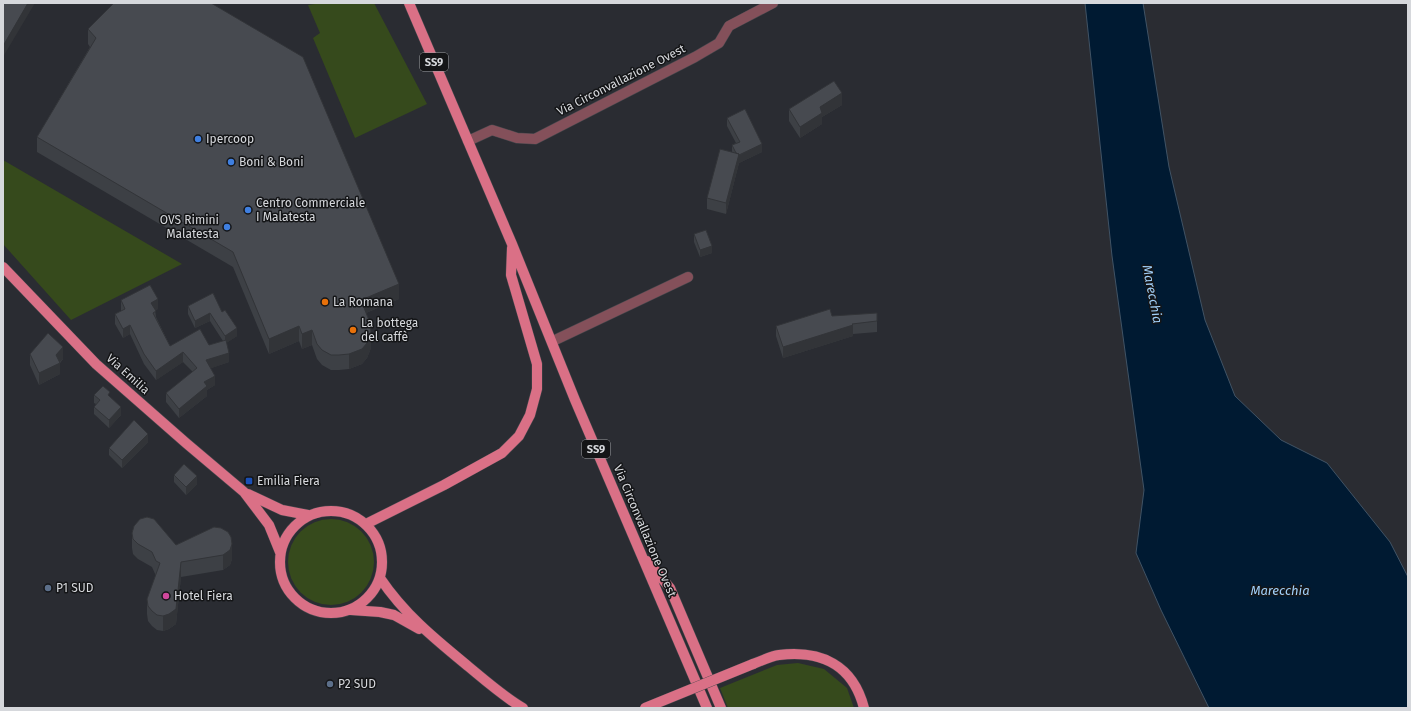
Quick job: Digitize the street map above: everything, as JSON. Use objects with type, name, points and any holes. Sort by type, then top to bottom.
[{"type":"main road","name":"Via Circonvallazione Ovest","points":[[409,3],[553,341],[575,400],[707,708]]},
{"type":"main road","points":[[366,524],[439,488],[502,453],[519,436],[530,415],[537,389],[537,364],[511,275],[512,244]]},
{"type":"main road","name":"Via Emilia","points":[[3,267],[96,364],[178,437],[244,492],[269,525],[280,552]]},
{"type":"main road","name":"Via Emilia","points":[[244,492],[282,510],[308,516]]},
{"type":"main road","points":[[351,610],[364,602],[374,591],[380,578],[383,565],[382,552],[378,539],[366,524],[353,515],[338,510],[322,511],[308,516],[295,524],[285,537],[280,552],[280,569],[285,586],[293,597],[303,606],[315,611],[333,614],[351,610],[380,612],[394,615],[426,632]]},
{"type":"main road","points":[[641,555],[670,588],[721,708]]},
{"type":"main road","points":[[380,578],[393,597],[426,632],[508,699],[523,708]]},
{"type":"main road","points":[[645,708],[778,655],[806,654],[829,660],[847,674],[860,694],[864,708]]},
{"type":"main road","points":[[488,683],[511,708]]},
{"type":"street","name":"Via Circonvallazione Ovest","points":[[468,141],[492,130],[517,138],[535,139],[696,57],[719,43],[729,26],[773,3]]},
{"type":"street","points":[[553,341],[688,277]]},
{"type":"green space","points":[[321,3],[374,3],[427,104],[355,138],[313,38],[320,33],[308,5]]},
{"type":"green space","points":[[3,160],[182,264],[71,320],[3,244]]},
{"type":"green space","points":[[331,519],[347,523],[361,532],[370,546],[374,562],[370,578],[361,592],[347,601],[331,605],[315,601],[301,592],[292,578],[288,562],[292,546],[301,532],[315,523]]},
{"type":"green space","points":[[798,663],[824,669],[847,688],[854,708],[728,708],[720,688],[777,665]]},
{"type":"water","name":"Marecchia","points":[[1085,3],[1143,3],[1169,167],[1205,320],[1235,396],[1281,440],[1327,463],[1390,542],[1408,577],[1408,708],[1209,708],[1161,610],[1136,553],[1144,490],[1112,256]]},
{"type":"building","points":[[3,3],[28,3],[3,46]]},
{"type":"building","name":"Centro Commerciale I Malatesta","points":[[114,3],[211,3],[303,57],[399,284],[361,300],[370,323],[371,333],[367,343],[362,349],[349,354],[331,355],[322,350],[317,344],[312,330],[302,334],[299,326],[269,339],[233,252],[37,137],[96,38],[88,29]]},
{"type":"building","points":[[834,81],[842,93],[820,107],[822,113],[800,127],[789,109]]},
{"type":"building","points":[[745,109],[762,144],[739,155],[736,153],[732,145],[740,142],[727,118]]},
{"type":"building","points":[[720,149],[739,154],[726,203],[707,198]]},
{"type":"building","points":[[706,230],[712,246],[700,250],[694,234]]},
{"type":"building","points":[[150,285],[158,299],[151,303],[156,311],[153,313],[170,346],[200,329],[209,345],[226,340],[229,353],[206,360],[215,376],[204,382],[207,386],[179,409],[166,393],[197,368],[183,352],[156,371],[144,354],[130,325],[123,329],[115,314],[125,309],[121,300]]},
{"type":"building","points":[[213,293],[222,312],[225,310],[237,328],[225,336],[210,313],[195,321],[188,306]]},
{"type":"building","points":[[830,309],[832,316],[877,313],[877,321],[852,324],[853,325],[783,347],[776,326]]},
{"type":"building","points":[[48,333],[63,347],[56,355],[60,363],[39,373],[30,354]]},
{"type":"building","points":[[103,386],[110,392],[108,395],[121,407],[109,420],[94,407],[100,400],[94,395]]},
{"type":"building","points":[[134,420],[148,434],[122,460],[109,448]]},
{"type":"building","points":[[184,464],[197,476],[186,487],[174,475]]},
{"type":"building","points":[[147,517],[154,519],[176,545],[214,527],[221,528],[228,532],[231,537],[232,544],[230,550],[223,555],[181,562],[176,609],[163,616],[157,615],[152,611],[148,606],[147,599],[160,563],[156,561],[152,552],[138,544],[133,539],[132,533],[134,526],[140,519]]},
{"type":"place","name":"Ipercoop","points":[[198,139]]},
{"type":"place","name":"Boni & Boni","points":[[231,162]]},
{"type":"place","name":"Centro Commerciale I Malatesta","points":[[248,210]]},
{"type":"place","name":"OVS Rimini Malatesta","points":[[227,227]]},
{"type":"place","name":"La Romana","points":[[325,302]]},
{"type":"place","name":"La bottega del caffè","points":[[353,330]]},
{"type":"place","name":"Emilia Fiera","points":[[249,481]]},
{"type":"place","name":"P1 SUD","points":[[48,588]]},
{"type":"place","name":"Hotel Fiera","points":[[166,596]]},
{"type":"place","name":"P2 SUD","points":[[330,684]]}]
